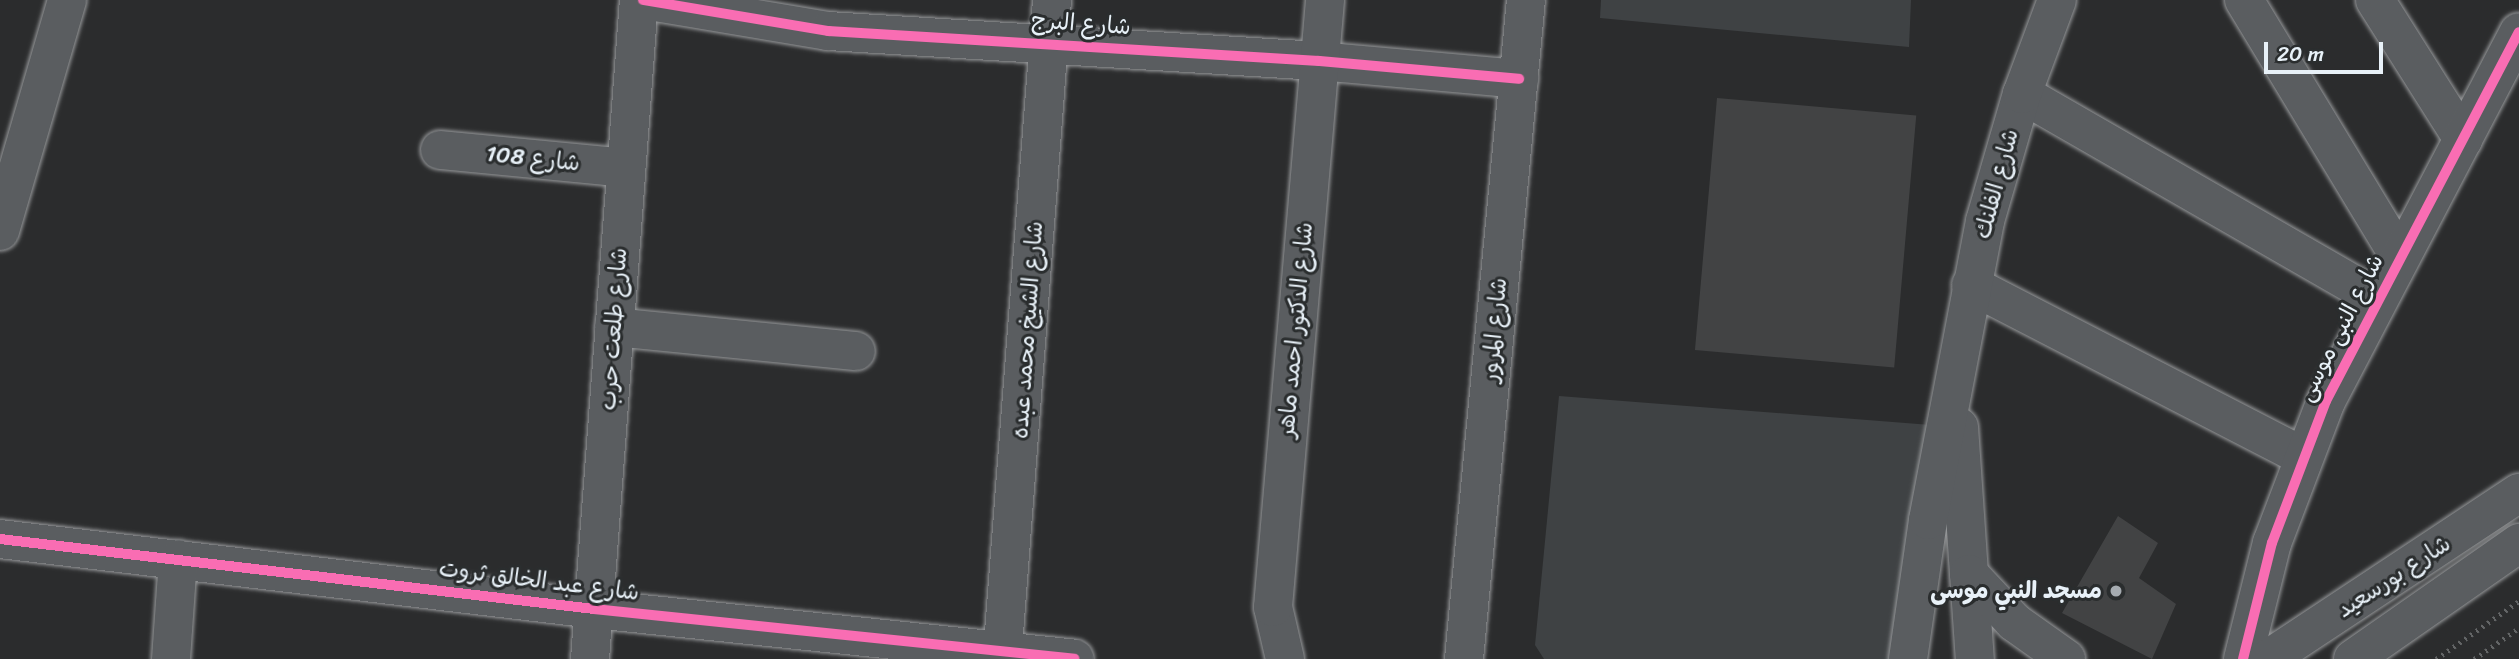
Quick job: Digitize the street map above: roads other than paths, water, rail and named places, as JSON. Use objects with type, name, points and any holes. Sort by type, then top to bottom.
[{"type":"street","points":[[0,232],[68,0]]},
{"type":"street","name":"شارع البرج","points":[[641,0],[829,15],[1050,43],[1319,61],[1519,79]]},
{"type":"street","name":"شارع طلعت حرب","points":[[590,659],[641,0]]},
{"type":"street","name":"شارع الشيخ محمد عبده","points":[[1002,654],[1052,0]]},
{"type":"street","name":"شارع الدكتور احمد ماهر","points":[[1285,659],[1273,607],[1325,0]]},
{"type":"street","name":"شارع المرور","points":[[1464,659],[1526,0]]},
{"type":"street","name":"شارع الفلنك","points":[[1908,659],[1971,285],[2022,94],[2057,0]]},
{"type":"street","points":[[2245,0],[2400,258]]},
{"type":"street","points":[[2375,0],[2463,139]]},
{"type":"street","name":"شارع النبى موسى","points":[[2243,659],[2272,543],[2302,456],[2378,299],[2519,32]]},
{"type":"street","points":[[2022,94],[2378,299]]},
{"type":"street","name":"شارع 108","points":[[440,150],[626,168]]},
{"type":"street","points":[[1971,285],[2302,456]]},
{"type":"street","points":[[614,327],[856,351]]},
{"type":"street","name":"شارع الفلنك","points":[[1955,374],[1975,659]]},
{"type":"street","name":"شارع بورسعيد","points":[[2267,659],[2519,493]]},
{"type":"street","name":"شارع عبد الخالق ثروت","points":[[0,539],[594,609],[865,649],[1074,659]]},
{"type":"street","name":"شارع بورسعيد","points":[[2353,659],[2519,543]]},
{"type":"street","points":[[171,659],[178,559]]},
{"type":"street","points":[[1969,574],[2014,622],[2066,659]]},
{"type":"place","name":"مسجد النبي موسى","points":[[2116,591]]}]
